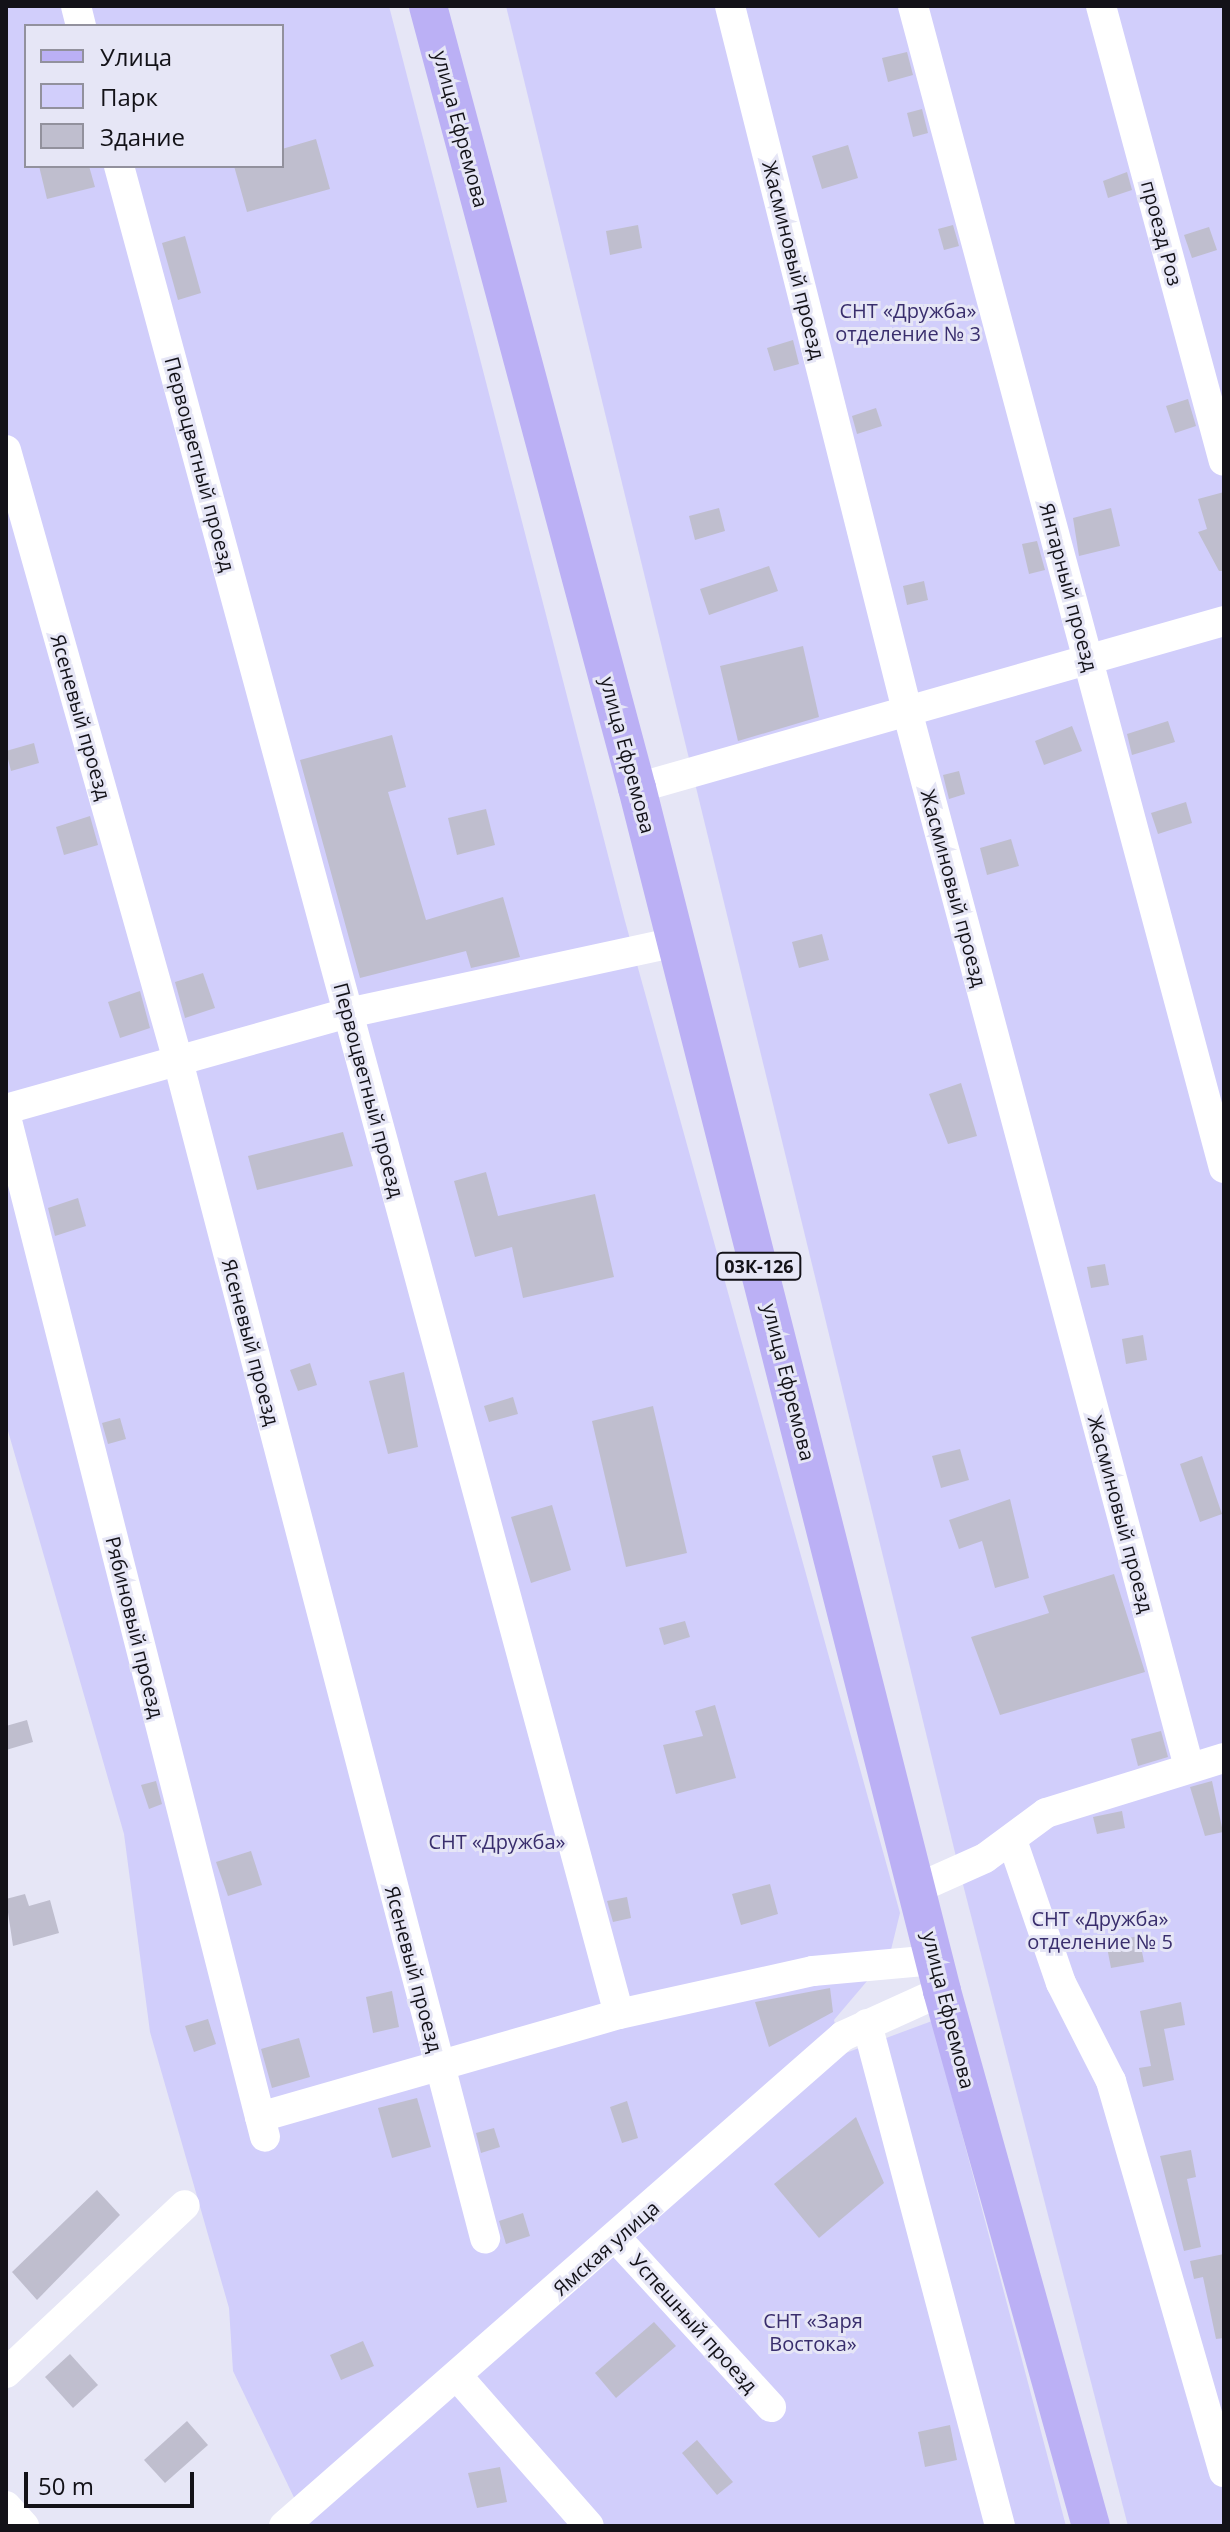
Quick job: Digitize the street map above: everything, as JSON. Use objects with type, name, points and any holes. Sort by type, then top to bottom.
[{"type":"main road","name":"улица Ефремова","points":[[428,6],[677,942],[938,1975],[1091,2526]]},
{"type":"street","name":"Жасминовый проезд","points":[[730,6],[908,714],[1189,1767]]},
{"type":"street","name":"Янтарный проезд","points":[[913,6],[1224,1168]]},
{"type":"street","name":"проезд Роз","points":[[1101,6],[1224,461]]},
{"type":"street","name":"Первоцветный проезд","points":[[120,168],[619,2014]]},
{"type":"street","name":"Ясеневый проезд","points":[[6,450],[177,1057],[485,2238]]},
{"type":"street","points":[[637,788],[908,714],[1224,621]]},
{"type":"street","points":[[6,1109],[177,1057],[348,1013],[677,942]]},
{"type":"street","name":"Рябиновый проезд","points":[[6,1117],[262,2127],[439,2065]]},
{"type":"street","points":[[918,1888],[1012,1840],[1046,1813],[1224,1758]]},
{"type":"street","points":[[1012,1840],[1061,1983],[1111,2081],[1224,2472]]},
{"type":"street","points":[[439,2065],[619,2014],[813,1971],[938,1975]]},
{"type":"street","name":"Ямская улица","points":[[300,2521],[843,2036],[867,2024],[938,1975]]},
{"type":"street","points":[[867,2024],[1000,2526]]},
{"type":"street","points":[[6,2373],[185,2205]]},
{"type":"street","name":"Успешный проезд","points":[[617,2239],[771,2407]]},
{"type":"street","points":[[458,2377],[589,2526]]},
{"type":"street","points":[[6,2506],[24,2526]]},
{"type":"green space","name":"СНТ «Дружба»","points":[[6,6],[389,6],[625,921],[900,1913],[890,1954],[834,2020],[843,2054],[932,2021],[1066,2526],[284,2526],[301,2512],[233,2371],[229,2308],[150,2032],[124,1834],[6,1424]]},
{"type":"green space","name":"СНТ «Дружба» отделение № 3","points":[[506,6],[1224,6],[1224,2526],[1128,2526],[959,1869]]},
{"type":"building","points":[[907,52],[913,75],[888,82],[882,58]]},
{"type":"building","points":[[922,109],[928,133],[913,137],[907,113]]},
{"type":"building","points":[[316,139],[330,189],[247,212],[235,168],[284,168],[284,148]]},
{"type":"building","points":[[848,145],[858,178],[822,189],[812,156]]},
{"type":"building","points":[[39,168],[90,168],[95,187],[47,199]]},
{"type":"building","points":[[1127,172],[1132,190],[1108,198],[1103,181]]},
{"type":"building","points":[[638,225],[642,248],[610,255],[606,231]]},
{"type":"building","points":[[953,225],[959,246],[944,250],[938,229]]},
{"type":"building","points":[[1209,227],[1217,250],[1192,258],[1184,235]]},
{"type":"building","points":[[185,236],[201,293],[178,300],[162,243]]},
{"type":"building","points":[[793,340],[799,364],[774,371],[767,348]]},
{"type":"building","points":[[1188,399],[1196,426],[1175,433],[1166,406]]},
{"type":"building","points":[[876,408],[882,426],[857,434],[852,416]]},
{"type":"building","points":[[1224,492],[1224,571],[1219,571],[1198,532],[1207,529],[1198,499]]},
{"type":"building","points":[[719,508],[725,531],[695,540],[689,516]]},
{"type":"building","points":[[1111,508],[1120,546],[1079,556],[1073,518]]},
{"type":"building","points":[[1037,541],[1045,570],[1029,574],[1022,544]]},
{"type":"building","points":[[769,566],[778,591],[709,615],[700,589]]},
{"type":"building","points":[[924,581],[928,600],[907,605],[903,586]]},
{"type":"building","points":[[803,646],[819,717],[738,741],[720,666]]},
{"type":"building","points":[[1168,721],[1175,742],[1132,755],[1127,734]]},
{"type":"building","points":[[1072,726],[1082,751],[1044,765],[1035,741]]},
{"type":"building","points":[[392,735],[406,787],[388,792],[426,920],[503,897],[520,957],[471,968],[466,951],[360,978],[300,760]]},
{"type":"building","points":[[34,743],[39,763],[11,771],[6,751]]},
{"type":"building","points":[[959,771],[965,794],[949,799],[943,775]]},
{"type":"building","points":[[1186,802],[1192,823],[1158,834],[1151,813]]},
{"type":"building","points":[[486,809],[495,845],[457,855],[448,818]]},
{"type":"building","points":[[90,816],[98,845],[64,855],[56,827]]},
{"type":"building","points":[[1011,839],[1019,866],[987,875],[980,848]]},
{"type":"building","points":[[822,934],[829,960],[799,968],[792,942]]},
{"type":"building","points":[[203,973],[215,1008],[185,1018],[175,982]]},
{"type":"building","points":[[140,991],[150,1028],[120,1038],[108,1002]]},
{"type":"building","points":[[961,1083],[977,1136],[948,1144],[929,1094]]},
{"type":"building","points":[[343,1132],[353,1166],[257,1190],[248,1156]]},
{"type":"building","points":[[486,1172],[498,1216],[595,1194],[614,1277],[523,1298],[512,1247],[475,1257],[454,1181]]},
{"type":"building","points":[[78,1198],[86,1226],[55,1236],[48,1208]]},
{"type":"building","points":[[1105,1264],[1109,1285],[1091,1288],[1087,1267]]},
{"type":"building","points":[[1143,1335],[1147,1360],[1126,1364],[1122,1339]]},
{"type":"building","points":[[310,1363],[317,1385],[298,1391],[290,1370]]},
{"type":"building","points":[[404,1372],[418,1447],[388,1454],[369,1381]]},
{"type":"building","points":[[513,1397],[518,1414],[489,1422],[484,1406]]},
{"type":"building","points":[[653,1406],[687,1553],[626,1567],[592,1421]]},
{"type":"building","points":[[120,1418],[126,1439],[108,1444],[102,1423]]},
{"type":"building","points":[[960,1449],[969,1480],[941,1488],[932,1456]]},
{"type":"building","points":[[1202,1456],[1222,1514],[1200,1522],[1180,1464]]},
{"type":"building","points":[[1010,1499],[1029,1578],[995,1588],[982,1541],[959,1549],[949,1520]]},
{"type":"building","points":[[552,1505],[571,1570],[531,1583],[511,1517]]},
{"type":"building","points":[[1114,1574],[1145,1672],[1000,1715],[971,1637],[1049,1613],[1043,1596]]},
{"type":"building","points":[[685,1621],[690,1637],[664,1645],[659,1628]]},
{"type":"building","points":[[715,1705],[736,1778],[676,1794],[663,1745],[703,1736],[695,1711]]},
{"type":"building","points":[[27,1720],[33,1742],[6,1750],[6,1726]]},
{"type":"building","points":[[1161,1731],[1168,1757],[1138,1766],[1131,1739]]},
{"type":"building","points":[[156,1781],[162,1804],[149,1809],[141,1785]]},
{"type":"building","points":[[1212,1781],[1223,1832],[1205,1836],[1190,1787]]},
{"type":"building","points":[[1122,1811],[1125,1828],[1097,1834],[1093,1817]]},
{"type":"building","points":[[251,1851],[262,1885],[228,1896],[216,1862]]},
{"type":"building","points":[[770,1884],[778,1914],[741,1925],[732,1894]]},
{"type":"building","points":[[25,1894],[29,1906],[50,1900],[59,1933],[13,1946],[6,1899]]},
{"type":"building","points":[[627,1897],[631,1918],[613,1922],[607,1901]]},
{"type":"building","points":[[1139,1936],[1144,1962],[1111,1968],[1106,1942]]},
{"type":"building","points":[[830,1988],[833,2012],[769,2047],[755,2002]]},
{"type":"building","points":[[392,1991],[399,2027],[373,2033],[366,1997]]},
{"type":"building","points":[[1181,2002],[1185,2025],[1164,2029],[1174,2080],[1143,2087],[1139,2068],[1151,2066],[1140,2011]]},
{"type":"building","points":[[208,2019],[216,2044],[194,2052],[185,2026]]},
{"type":"building","points":[[299,2038],[310,2077],[272,2088],[261,2049]]},
{"type":"building","points":[[417,2098],[431,2147],[392,2158],[378,2108]]},
{"type":"building","points":[[627,2101],[638,2138],[622,2143],[610,2107]]},
{"type":"building","points":[[856,2117],[884,2183],[819,2238],[774,2184]]},
{"type":"building","points":[[494,2128],[500,2147],[481,2153],[476,2133]]},
{"type":"building","points":[[1191,2150],[1196,2177],[1187,2179],[1201,2247],[1184,2251],[1160,2156]]},
{"type":"building","points":[[97,2190],[120,2215],[37,2300],[12,2272]]},
{"type":"building","points":[[523,2213],[530,2236],[506,2244],[499,2221]]},
{"type":"building","points":[[1224,2254],[1224,2338],[1216,2339],[1203,2277],[1194,2279],[1190,2261]]},
{"type":"building","points":[[654,2322],[676,2346],[616,2398],[595,2373]]},
{"type":"building","points":[[363,2341],[374,2366],[341,2380],[330,2355]]},
{"type":"building","points":[[70,2354],[98,2385],[73,2408],[45,2377]]},
{"type":"building","points":[[187,2421],[208,2445],[165,2483],[144,2460]]},
{"type":"building","points":[[950,2425],[957,2460],[925,2467],[918,2432]]},
{"type":"building","points":[[697,2440],[733,2482],[717,2495],[682,2453]]},
{"type":"building","points":[[500,2467],[507,2502],[477,2508],[468,2473]]},
{"type":"park label","name":"СНТ «Дружба» отделение № 5","points":[[1100,1930]]},
{"type":"park label","name":"СНТ «Заря Востока»","points":[[813,2332]]}]
